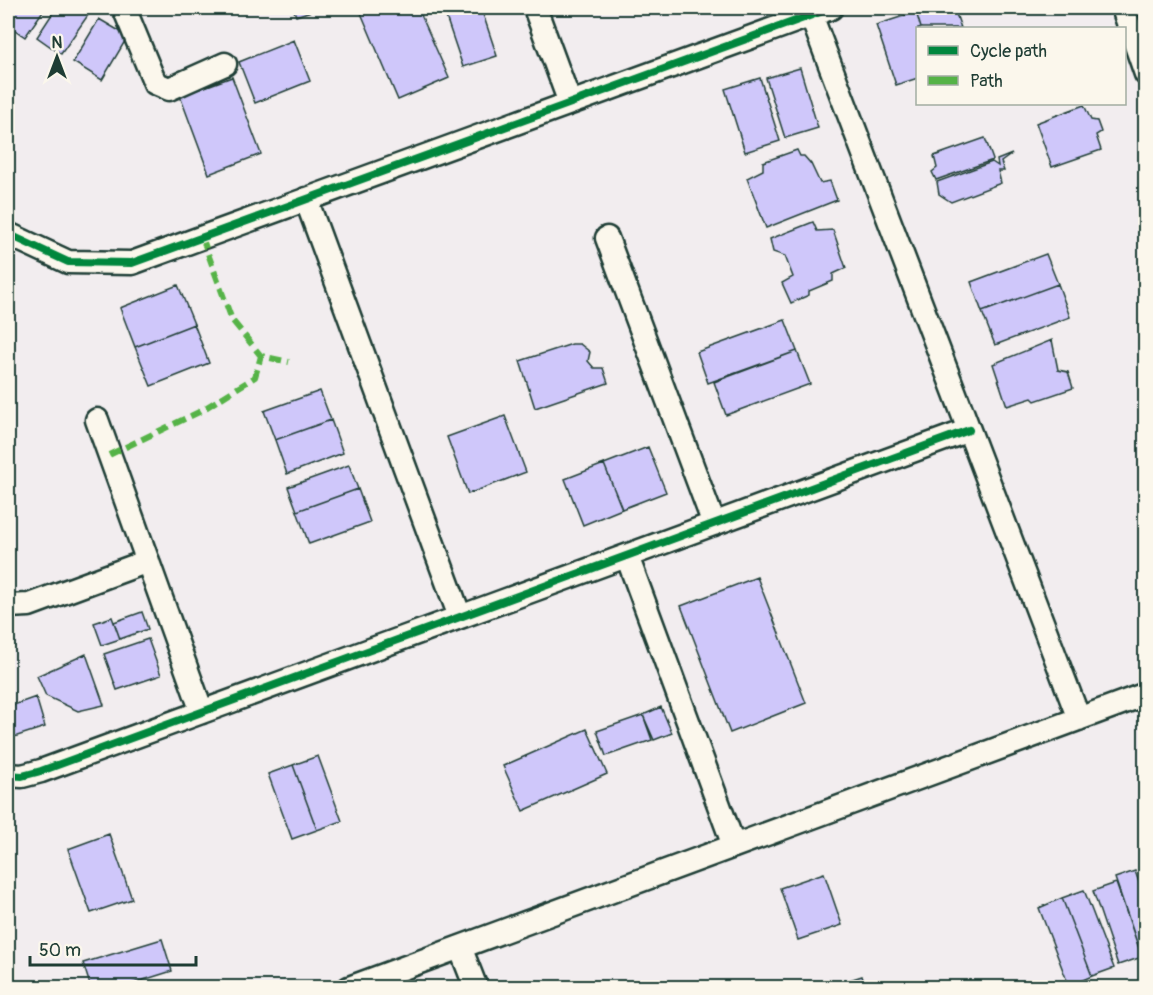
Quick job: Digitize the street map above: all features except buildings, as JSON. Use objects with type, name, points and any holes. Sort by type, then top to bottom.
[{"type":"street","points":[[124,8],[155,83],[161,88],[177,86],[225,63]]},
{"type":"street","points":[[535,8],[570,103]]},
{"type":"street","points":[[1123,8],[1146,74]]},
{"type":"street","points":[[8,234],[68,262],[132,263],[821,11],[969,430],[1079,719]]},
{"type":"street","points":[[306,199],[460,617]]},
{"type":"street","points":[[607,238],[714,524]]},
{"type":"street","points":[[97,420],[202,712]]},
{"type":"street","points":[[8,775],[22,776],[41,771],[969,430]]},
{"type":"street","points":[[627,556],[734,846]]},
{"type":"street","points":[[8,606],[29,605],[148,561]]},
{"type":"street","points":[[349,987],[1146,694]]},
{"type":"street","points":[[460,947],[476,987]]},
{"type":"marked path","points":[[202,237],[232,320],[261,356],[289,362]]},
{"type":"marked path","points":[[109,455],[199,412],[255,377],[261,356]]},
{"type":"cycle path","points":[[8,234],[68,262],[132,263],[831,8]]},
{"type":"cycle path","points":[[8,775],[22,776],[41,771],[969,430]]}]
